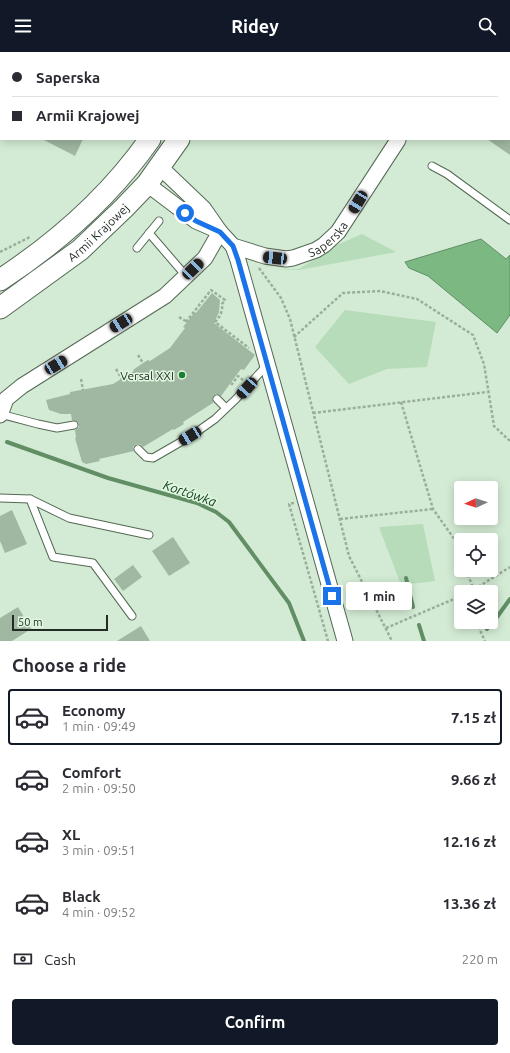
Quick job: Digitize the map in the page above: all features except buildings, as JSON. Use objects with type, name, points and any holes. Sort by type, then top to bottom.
[{"type":"main road","name":"Armii Krajowej","points":[[0,280],[33,257],[78,221],[109,190],[135,160],[149,140]]},
{"type":"main road","name":"Armii Krajowej","points":[[0,308],[80,250],[147,184],[178,140]]},
{"type":"main road","points":[[135,160],[160,167]]},
{"type":"main road","points":[[135,160],[147,184]]},
{"type":"street","name":"Saperska","points":[[160,167],[204,210],[220,232],[233,246],[265,256],[286,259],[308,253],[324,245],[344,224],[399,140]]},
{"type":"street","name":"Saperska","points":[[147,184],[196,221],[220,232]]},
{"type":"street","points":[[0,415],[6,399],[22,386],[166,296],[205,258],[220,232]]},
{"type":"street","points":[[233,246],[345,641]]},
{"type":"lane","points":[[432,166],[446,174],[510,220]]},
{"type":"lane","points":[[137,248],[158,221]]},
{"type":"lane","points":[[149,233],[186,276]]},
{"type":"lane","points":[[138,449],[146,457],[154,458],[190,436],[215,419],[236,399],[267,365]]},
{"type":"lane","points":[[217,399],[226,408]]},
{"type":"lane","points":[[0,415],[57,428],[74,425]]},
{"type":"lane","points":[[0,498],[30,499],[69,518],[149,535]]},
{"type":"lane","points":[[30,499],[53,557],[93,563],[132,616]]},
{"type":"path","points":[[0,252],[35,233]]},
{"type":"path","points":[[254,253],[254,262],[281,298],[290,319],[312,413],[349,556],[392,641]]},
{"type":"path","points":[[178,317],[186,322],[211,290],[225,300],[222,304],[222,308],[216,322],[250,348]]},
{"type":"path","points":[[294,338],[343,293],[380,291],[417,299],[473,335],[484,364],[487,392],[494,426],[510,441]]},
{"type":"path","points":[[138,355],[143,363]]},
{"type":"path","points":[[116,369],[122,379]]},
{"type":"path","points":[[231,383],[232,384],[238,376],[243,381],[247,376]]},
{"type":"path","points":[[81,379],[83,390]]},
{"type":"path","points":[[312,413],[487,392]]},
{"type":"path","points":[[402,402],[433,509],[454,539]]},
{"type":"path","points":[[297,502],[289,504],[328,641]]},
{"type":"path","points":[[340,519],[433,509]]},
{"type":"path","points":[[482,585],[510,567]]},
{"type":"path","points":[[386,628],[454,599]]},
{"type":"path","points":[[479,629],[485,641]]},
{"type":"shaded area","points":[[362,234],[396,252],[299,270],[272,269],[299,269],[337,245]]},
{"type":"shaded area","points":[[481,239],[506,259],[510,255],[510,315],[497,333],[428,276],[409,268],[405,262]]},
{"type":"shaded area","points":[[345,310],[436,322],[427,367],[387,369],[349,384],[315,347]]},
{"type":"shaded area","points":[[423,524],[435,581],[401,585],[379,527]]},
{"type":"waterway","name":"Kortówka","points":[[7,442],[108,478],[197,503],[216,512],[229,522],[289,603],[304,641]]},
{"type":"waterway","points":[[406,578],[413,607]]},
{"type":"waterway","points":[[498,616],[510,599]]},
{"type":"waterway","points":[[419,625],[424,641]]},
{"type":"place","name":"Versal XXI","points":[[182,375]]},
{"type":"route","points":[[185,213],[196,221],[220,232],[233,246],[332,596]]}]
